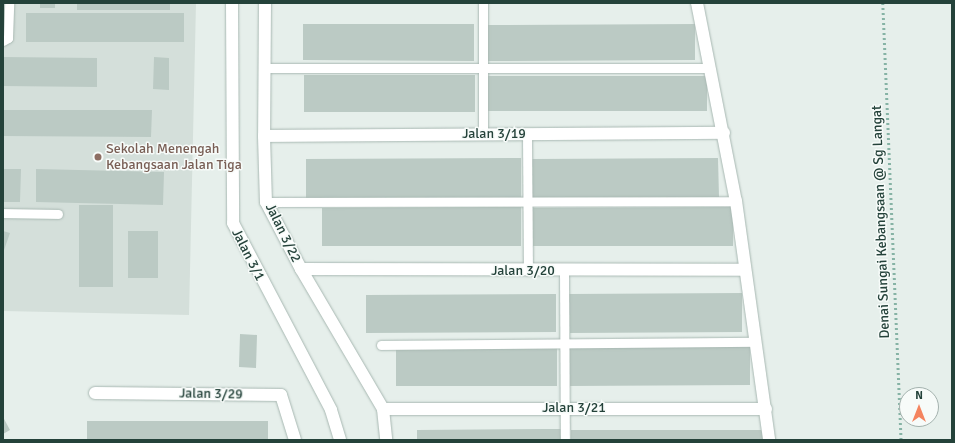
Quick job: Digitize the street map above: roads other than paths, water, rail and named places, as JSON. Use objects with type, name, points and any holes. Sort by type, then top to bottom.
[{"type":"street","name":"Jalan 3/1","points":[[232,3],[233,223],[331,410],[340,440]]},
{"type":"street","name":"Jalan 3/22","points":[[265,3],[264,136],[266,202],[302,269],[383,409],[386,440]]},
{"type":"street","points":[[697,3],[709,68],[724,133],[736,201],[754,342],[766,409],[769,440]]},
{"type":"street","name":"Jalan 3/19","points":[[264,136],[724,133]]},
{"type":"street","name":"Jalan 3/20","points":[[302,269],[528,271],[745,270]]},
{"type":"street","name":"Jalan 3/29","points":[[94,393],[281,395],[295,440]]},
{"type":"street","name":"Jalan 3/21","points":[[383,409],[766,409]]},
{"type":"lane","points":[[483,3],[483,134]]},
{"type":"lane","points":[[3,41],[8,38],[7,7]]},
{"type":"lane","points":[[264,68],[709,68]]},
{"type":"lane","points":[[527,134],[528,271]]},
{"type":"lane","points":[[266,202],[736,201]]},
{"type":"lane","points":[[3,213],[58,214]]},
{"type":"lane","points":[[564,271],[565,440]]},
{"type":"lane","points":[[381,346],[754,342]]},
{"type":"place","name":"Sekolah Menengah Kebangsaan Jalan Tiga","points":[[98,157]]}]
